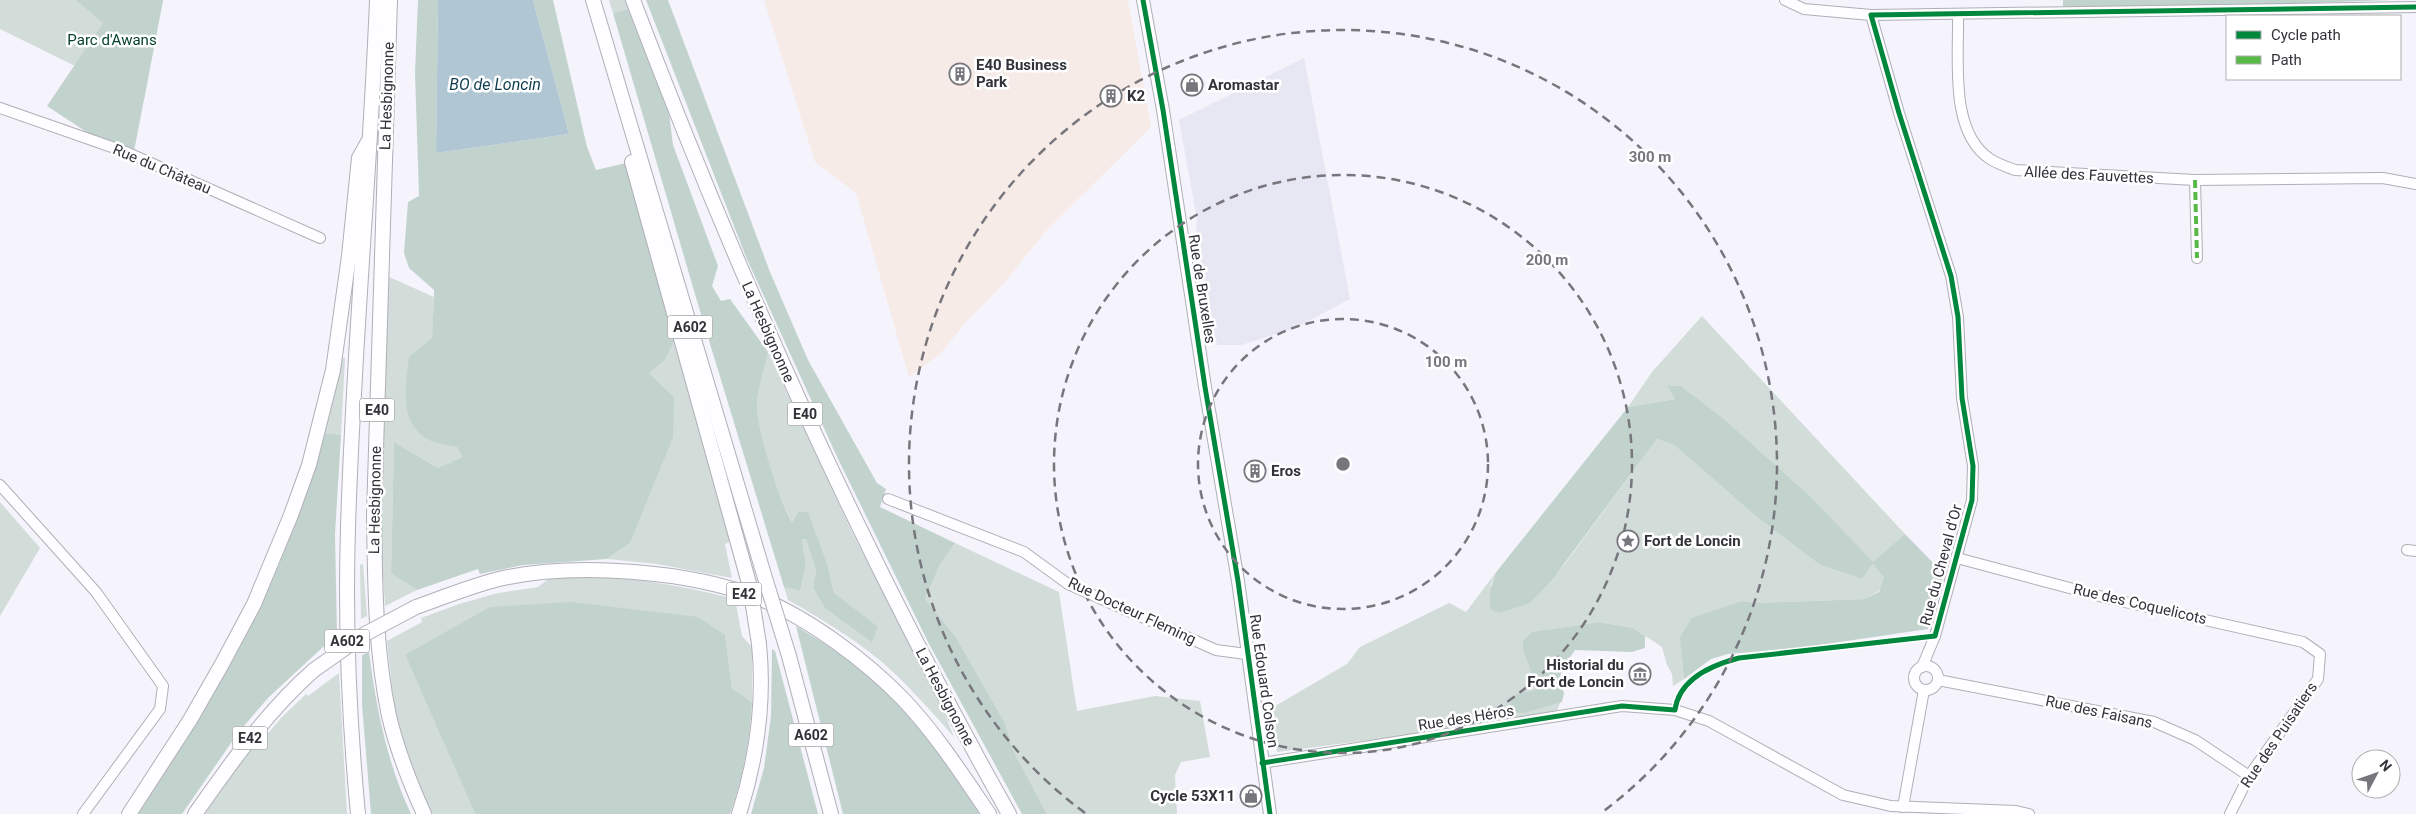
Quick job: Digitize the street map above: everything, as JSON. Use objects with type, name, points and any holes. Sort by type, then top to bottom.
[{"type":"highway","points":[[129,814],[190,720],[254,604],[292,515],[309,465],[333,370],[349,256],[359,158],[370,139],[376,0]]},
{"type":"highway","name":"La Hesbignonne","points":[[390,0],[374,514],[375,588],[380,656],[390,717],[408,776],[424,814]]},
{"type":"highway","name":"A602","points":[[593,0],[789,656],[831,814]]},
{"type":"highway","name":"La Hesbignonne","points":[[633,0],[738,265],[805,415],[885,581],[1009,814]]},
{"type":"highway","points":[[618,87],[617,110],[750,587],[762,675],[761,710],[755,753],[739,814]]},
{"type":"highway","name":"A602","points":[[358,814],[350,718],[347,624],[348,529],[370,139]]},
{"type":"highway","name":"E42","points":[[195,814],[253,734],[293,688],[314,670],[365,634],[416,607],[500,579],[568,570],[618,571],[702,583],[760,599],[812,628],[879,676],[903,699],[936,737],[989,814]]},
{"type":"main road","name":"Rue de Bruxelles","points":[[1143,0],[1163,110],[1202,367],[1238,581]]},
{"type":"main road","name":"Rue Edouard Colson","points":[[1238,581],[1246,654],[1270,814]]},
{"type":"street","points":[[1785,0],[1804,9],[1871,15],[2416,6]]},
{"type":"street","name":"Rue du Cheval d'Or","points":[[1871,15],[1899,113],[1951,276],[1958,316],[1962,398],[1973,466],[1972,500],[1935,636],[1922,667]]},
{"type":"street","name":"Allée des Fauvettes","points":[[1958,15],[1960,110],[1966,130],[1977,147],[1990,159],[2015,170],[2195,180],[2383,178],[2416,184]]},
{"type":"street","name":"Rue du Château","points":[[0,108],[126,152],[320,238]]},
{"type":"street","points":[[2195,180],[2197,258]]},
{"type":"street","points":[[0,485],[96,592],[163,686],[160,709],[83,814]]},
{"type":"street","name":"Rue Docteur Fleming","points":[[888,499],[1024,552],[1068,584],[1216,650],[1246,654]]},
{"type":"street","name":"Rue des Coquelicots","points":[[1957,558],[2107,598],[2303,642],[2320,654]]},
{"type":"street","name":"Rue des Puisatiers","points":[[2230,814],[2249,776],[2318,679],[2320,654]]},
{"type":"street","points":[[1928,666],[1934,669],[1938,680],[1934,687],[1924,690],[1918,686],[1914,678],[1917,671],[1922,667],[1928,666]]},
{"type":"street","name":"Rue des Faisans","points":[[1938,680],[2154,722],[2195,740],[2249,776]]},
{"type":"street","points":[[1902,807],[1924,690]]},
{"type":"street","name":"Rue des Héros","points":[[1262,763],[1622,706],[1653,708],[1675,710],[1730,731],[1843,795],[1902,807],[2007,811],[2029,814]]},
{"type":"shaded area","points":[[764,0],[1128,0],[1151,127],[1045,232],[1005,282],[967,321],[940,354],[909,377],[856,193],[815,162]]},
{"type":"shaded area","points":[[1304,58],[1350,299],[1295,328],[1241,345],[1217,345],[1196,236],[1197,219],[1179,120]]},
{"type":"green space","name":"Parc d'Awans","points":[[0,0],[163,0],[144,100],[0,29]]},
{"type":"green space","points":[[76,0],[163,0],[132,162],[47,106],[103,23]]},
{"type":"green space","points":[[418,0],[438,0],[436,153],[569,134],[533,0],[553,0],[587,147],[596,170],[626,163],[675,340],[665,360],[649,373],[674,397],[673,437],[630,543],[607,559],[523,565],[480,574],[478,569],[417,590],[391,573],[394,442],[438,468],[463,457],[457,447],[427,439],[418,431],[412,423],[406,402],[409,357],[432,338],[434,297],[434,290],[409,268],[404,253],[408,202],[419,196],[415,73]]},
{"type":"green space","points":[[609,0],[625,0],[628,9],[613,13]]},
{"type":"green space","points":[[646,0],[668,0],[770,272],[808,360],[877,483],[886,489],[880,507],[955,543],[940,565],[925,599],[956,637],[1005,723],[1013,750],[1047,814],[1022,814],[928,642],[839,461],[746,257]]},
{"type":"green space","points":[[2063,0],[2392,0],[2063,12]]},
{"type":"green space","points":[[628,9],[669,113],[673,145],[718,266],[712,286],[721,301],[730,299],[768,352],[758,398],[758,417],[770,465],[781,498],[792,523],[798,512],[808,512],[828,567],[834,593],[878,627],[872,642],[825,608],[813,587],[816,571],[806,539],[802,540],[806,565],[800,591],[784,587],[697,301],[613,13]]},
{"type":"green space","points":[[387,276],[434,297],[428,439],[457,447],[464,457],[438,468],[394,442],[391,572],[417,590],[385,606],[381,545]]},
{"type":"green space","points":[[1702,316],[1905,534],[1874,562],[1884,578],[1882,586],[1878,591],[1865,599],[1756,603],[1742,601],[1681,645],[1684,679],[1673,686],[1672,674],[1667,665],[1662,647],[1633,628],[1599,622],[1546,630],[1560,674],[1560,685],[1564,693],[1555,716],[1277,752],[1270,709],[1347,664],[1360,647],[1449,603],[1466,612],[1497,571],[1490,586],[1530,603],[1564,565],[1657,439],[1674,445],[1758,518],[1820,565],[1862,579],[1824,511],[1808,494],[1723,418],[1681,386],[1668,385],[1675,399],[1628,407],[1652,372]]},
{"type":"green space","points":[[675,340],[730,542],[725,544],[732,578],[657,564],[607,559],[630,543],[674,397],[649,373],[665,360]]},
{"type":"green space","points":[[768,352],[852,532],[944,712],[954,737],[910,689],[882,662],[836,629],[788,600],[784,587],[800,591],[806,565],[802,540],[806,539],[816,571],[813,587],[834,593],[828,567],[798,512],[792,523],[775,482],[765,448],[757,405]]},
{"type":"green space","points":[[342,358],[345,358],[341,435],[325,433]]},
{"type":"green space","points":[[1667,385],[1681,386],[1723,418],[1808,494],[1873,562],[1905,534],[1944,574],[1928,629],[1799,648],[1728,654],[1711,659],[1684,679],[1680,637],[1692,618],[1742,601],[1756,603],[1865,599],[1879,592],[1884,578],[1873,563],[1862,579],[1820,565],[1758,518],[1674,445],[1657,439],[1552,580],[1530,603],[1499,613],[1491,610],[1491,590],[1497,571],[1628,407],[1675,399]]},
{"type":"green space","points":[[325,433],[341,435],[335,534],[337,634],[268,698],[238,733],[182,814],[138,814],[231,664],[263,601],[290,536]]},
{"type":"green space","points":[[0,502],[40,548],[0,616]]},
{"type":"green space","points":[[955,543],[1059,592],[1077,711],[1155,696],[1200,701],[1210,757],[1181,762],[1175,775],[1177,814],[1047,814],[1013,750],[1005,723],[956,637],[925,599],[940,565]]},
{"type":"green space","points":[[363,564],[367,616],[361,619],[360,565]]},
{"type":"green space","points":[[595,576],[665,584],[735,599],[742,636],[752,647],[752,702],[732,688],[725,635],[405,655],[475,814],[431,814],[406,751],[394,708],[387,641],[422,622],[421,618],[459,604],[498,593],[538,587],[548,579]]},
{"type":"green space","points":[[571,602],[698,617],[725,635],[732,688],[752,702],[750,731],[745,759],[730,814],[475,814],[405,655],[490,607]]},
{"type":"green space","points":[[1599,622],[1633,628],[1645,636],[1645,648],[1632,652],[1575,650],[1564,665],[1560,675],[1561,687],[1564,693],[1562,702],[1524,713],[1510,712],[1509,706],[1515,695],[1538,689],[1523,650],[1523,641],[1532,632]]},
{"type":"green space","points":[[796,626],[856,665],[897,700],[946,762],[979,814],[843,814]]},
{"type":"green space","points":[[772,649],[775,651],[818,814],[751,814],[764,768],[771,716]]},
{"type":"green space","points":[[369,652],[375,693],[389,755],[411,814],[371,814],[362,705],[362,655]]},
{"type":"green space","points":[[339,673],[347,814],[204,814],[251,747],[257,746],[282,717],[306,694],[308,696]]},
{"type":"water","name":"BO de Loncin","points":[[438,0],[533,0],[569,134],[436,153]]},
{"type":"marked path","points":[[2195,180],[2197,258]]},
{"type":"cycle path","points":[[1143,0],[1163,110],[1205,387],[1238,581],[1270,814]]},
{"type":"cycle path","points":[[1262,763],[1622,706],[1675,710],[1683,690],[1698,675],[1708,669],[1739,658],[1935,636],[1972,500],[1973,466],[1962,398],[1958,317],[1951,276],[1899,113],[1871,15],[2416,7]]},
{"type":"place","name":"E40 Business Park","points":[[960,74]]},
{"type":"place","name":"Aromastar","points":[[1192,85]]},
{"type":"place","name":"K2","points":[[1111,96]]},
{"type":"place","name":"Eros","points":[[1255,471]]},
{"type":"place","name":"Fort de Loncin","points":[[1628,541]]},
{"type":"place","name":"Historial du Fort de Loncin","points":[[1640,674]]},
{"type":"place","name":"Cycle 53X11","points":[[1251,796]]}]
